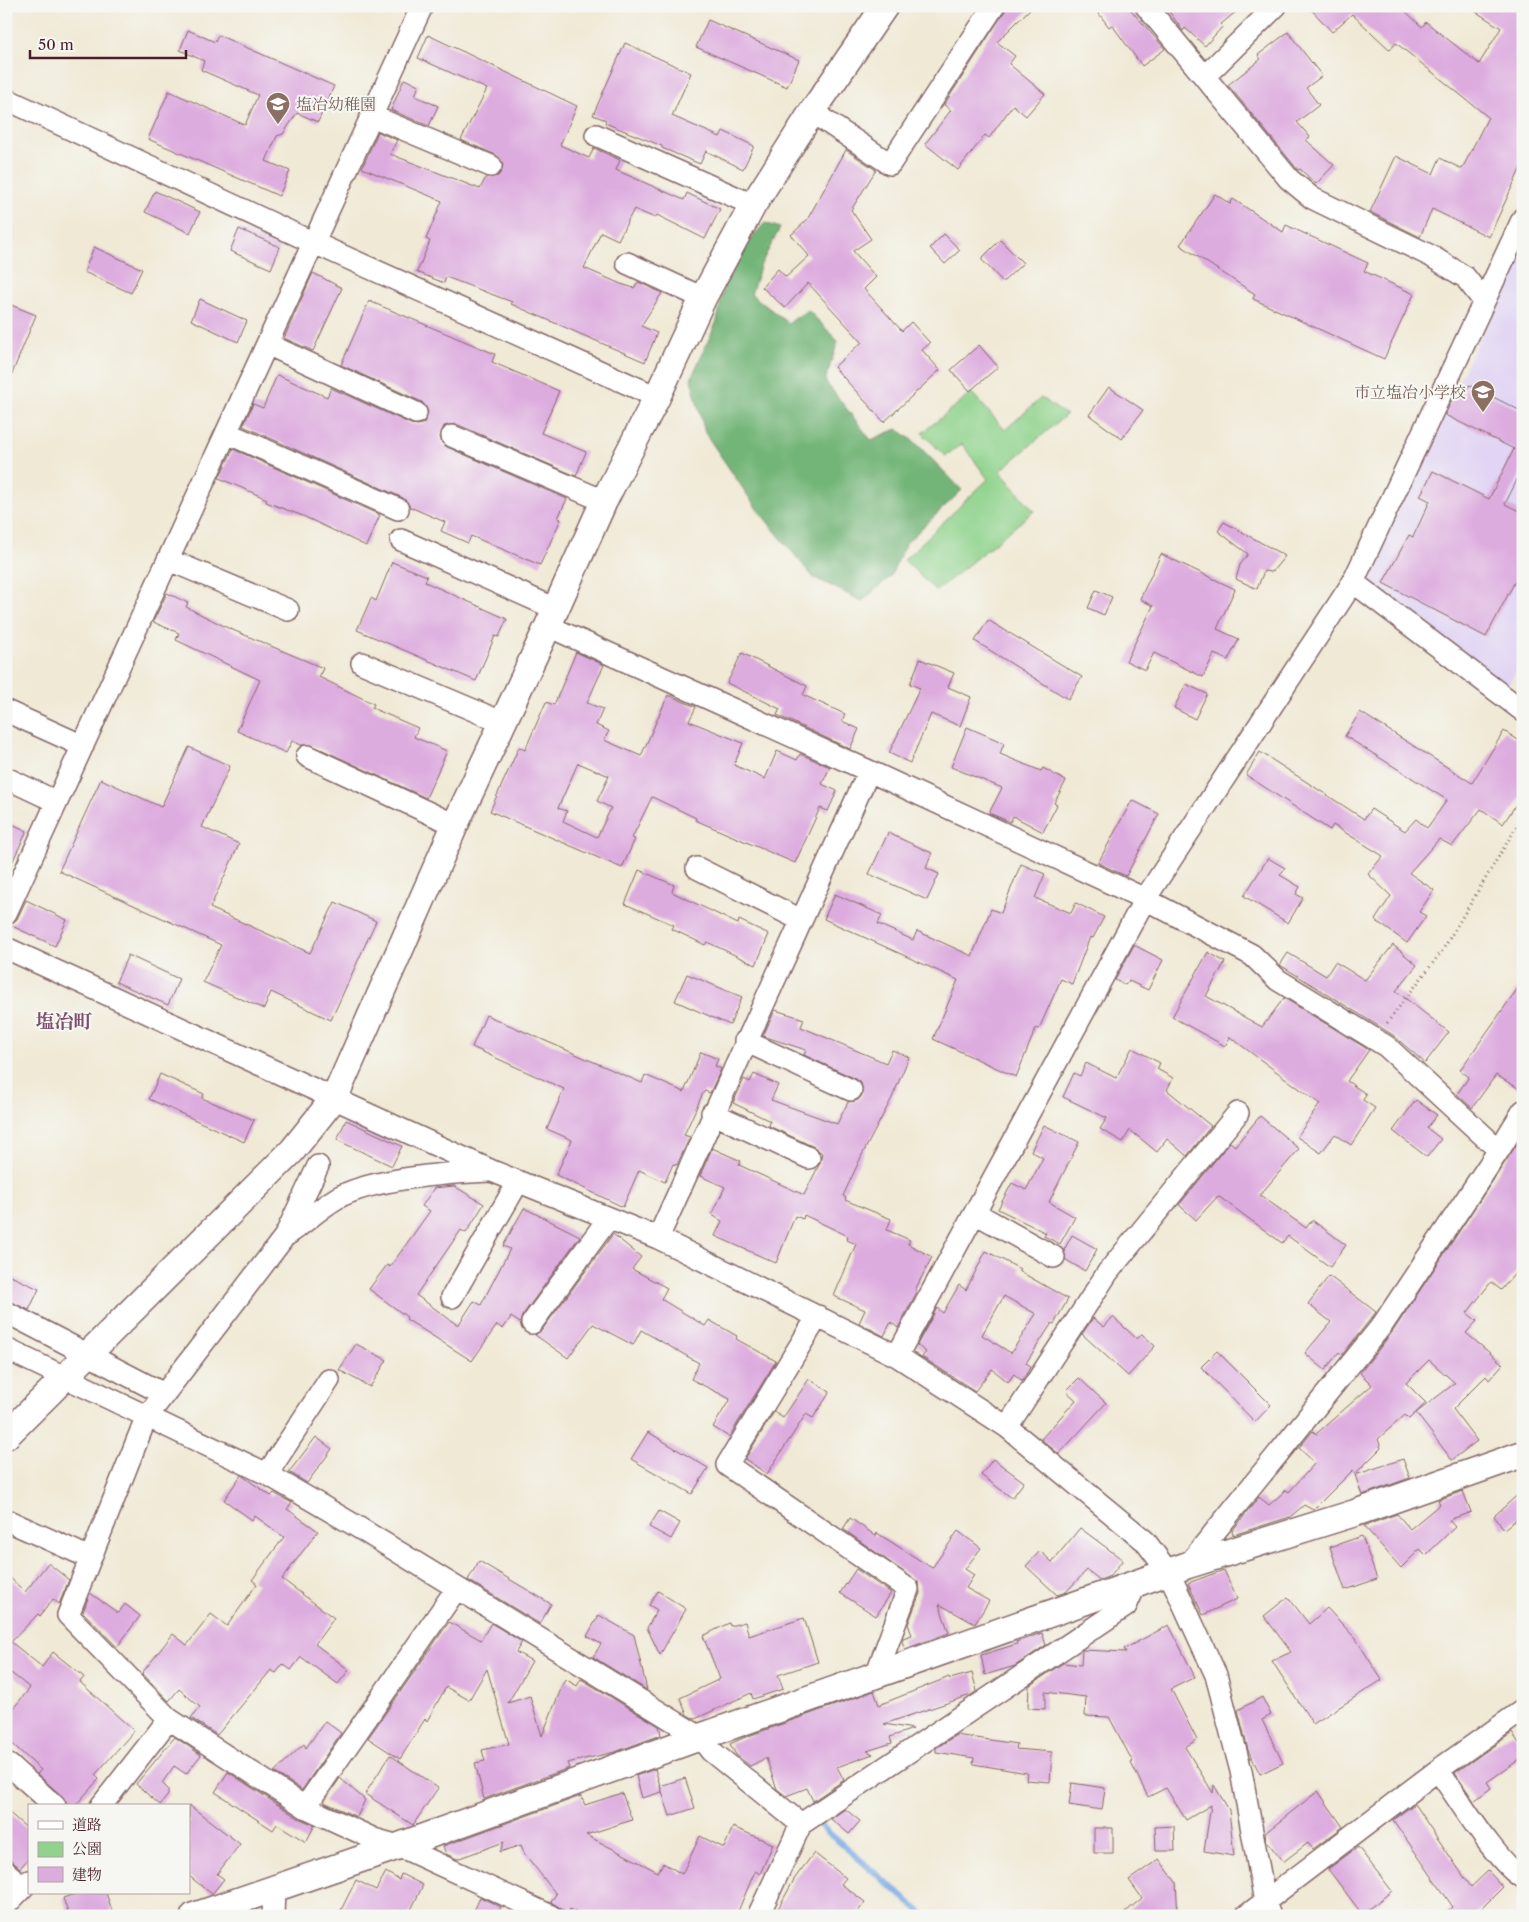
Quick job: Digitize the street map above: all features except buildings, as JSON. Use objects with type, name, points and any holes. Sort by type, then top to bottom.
[{"type":"street","points":[[6,913],[422,6]]},
{"type":"street","points":[[6,1436],[286,1158],[335,1098],[455,825],[504,723],[604,501],[657,397],[703,298],[753,205],[812,112],[885,6]]},
{"type":"street","points":[[812,112],[890,164],[994,6]]},
{"type":"street","points":[[1146,6],[1206,75],[1289,178],[1312,198],[1431,256],[1465,276],[1483,300]]},
{"type":"street","points":[[1206,75],[1276,6]]},
{"type":"street","points":[[6,99],[314,243],[657,397]]},
{"type":"street","points":[[372,116],[491,166]]},
{"type":"street","points":[[596,135],[753,205]]},
{"type":"street","points":[[897,1356],[1144,899],[1353,582],[1483,300],[1523,218]]},
{"type":"street","points":[[627,264],[703,298]]},
{"type":"street","points":[[267,344],[416,412]]},
{"type":"street","points":[[226,433],[398,510]]},
{"type":"street","points":[[452,436],[604,501]]},
{"type":"street","points":[[401,540],[552,618],[869,771],[1144,899],[1252,955],[1278,980],[1386,1046],[1499,1150]]},
{"type":"street","points":[[169,560],[288,610]]},
{"type":"street","points":[[1353,582],[1523,711]]},
{"type":"street","points":[[362,663],[504,723]]},
{"type":"street","points":[[6,711],[84,746]]},
{"type":"street","points":[[307,756],[455,825]]},
{"type":"street","points":[[658,1238],[712,1113],[869,771]]},
{"type":"street","points":[[6,778],[57,802]]},
{"type":"street","points":[[698,868],[801,920]]},
{"type":"street","points":[[6,948],[492,1171],[658,1238],[897,1356],[1007,1427],[1178,1569],[1216,1675],[1241,1771],[1268,1909]]},
{"type":"street","points":[[745,1041],[851,1090]]},
{"type":"street","points":[[1178,1569],[1383,1324],[1523,1111]]},
{"type":"street","points":[[712,1113],[809,1158]]},
{"type":"street","points":[[1007,1427],[1108,1272],[1238,1113]]},
{"type":"street","points":[[318,1166],[285,1236],[146,1418],[68,1615],[170,1719],[305,1807],[374,1839],[399,1846],[551,1916]]},
{"type":"street","points":[[285,1236],[337,1198],[364,1187],[463,1172],[492,1171]]},
{"type":"street","points":[[452,1297],[518,1182]]},
{"type":"street","points":[[975,1213],[1054,1257]]},
{"type":"street","points":[[532,1323],[608,1219]]},
{"type":"street","points":[[6,1312],[164,1394]]},
{"type":"street","points":[[818,1316],[727,1465],[908,1589],[876,1675]]},
{"type":"street","points":[[6,1349],[146,1418],[267,1474],[700,1736],[711,1751],[801,1824]]},
{"type":"street","points":[[267,1474],[329,1380]]},
{"type":"street","points":[[194,1916],[399,1846],[700,1736],[1178,1569],[1355,1514],[1523,1454]]},
{"type":"street","points":[[6,1520],[90,1558]]},
{"type":"street","points":[[758,1916],[801,1824],[1126,1606],[1136,1584]]},
{"type":"street","points":[[305,1807],[457,1588]]},
{"type":"street","points":[[1246,1916],[1268,1909],[1438,1770],[1523,1710]]},
{"type":"street","points":[[102,1804],[170,1719]]},
{"type":"street","points":[[9,1765],[53,1804]]},
{"type":"street","points":[[1438,1770],[1497,1853],[1516,1875],[1523,1878]]},
{"type":"street","points":[[6,1872],[26,1884],[6,1905]]},
{"type":"street","points":[[273,1916],[274,1889]]},
{"type":"path","points":[[1374,1039],[1442,951],[1523,816]]},
{"type":"shaded area","name":"市立塩冶小学校","points":[[1523,247],[1523,659],[1507,687],[1364,580]]},
{"type":"green space","points":[[765,223],[780,228],[761,264],[751,294],[788,323],[808,310],[838,341],[825,381],[871,440],[897,429],[915,442],[962,490],[906,543],[890,577],[862,601],[813,577],[757,509],[705,433],[691,379],[717,321],[724,286],[748,242]]},
{"type":"green space","points":[[972,393],[1005,430],[1041,398],[1066,415],[1000,471],[1034,511],[936,591],[904,560],[988,479],[962,444],[945,456],[922,433]]},
{"type":"waterway","points":[[814,1820],[925,1916]]},
{"type":"place","name":"塩冶幼稚園","points":[[278,125]]},
{"type":"place","name":"市立塩冶小学校","points":[[1483,413]]},
{"type":"district","name":"塩冶町","points":[[64,1021]]}]
